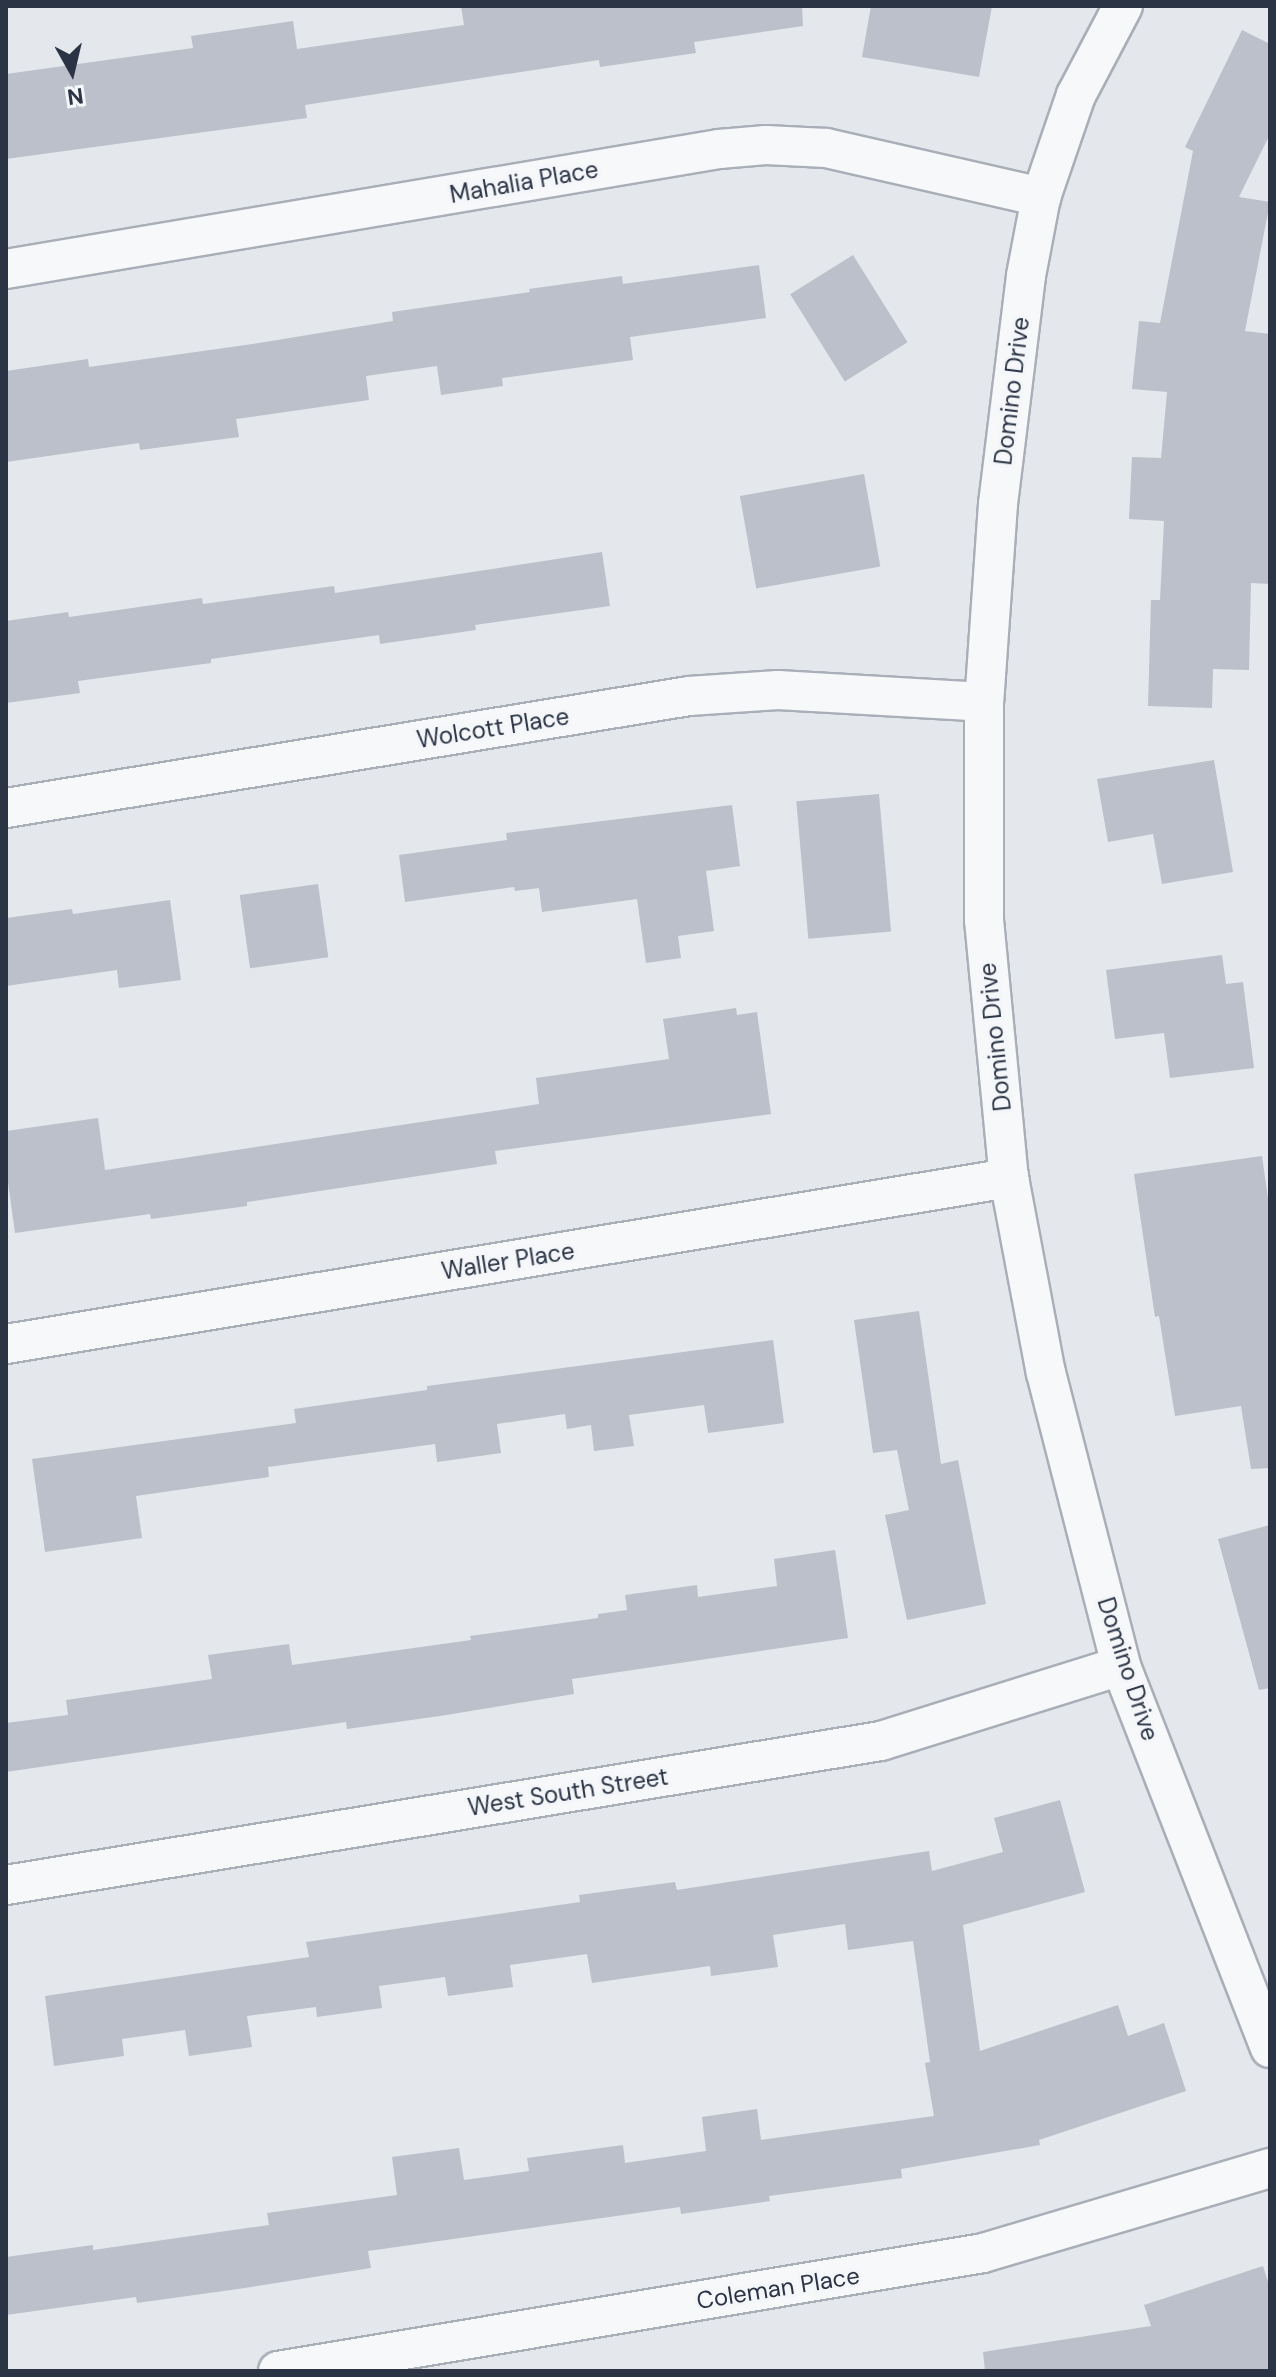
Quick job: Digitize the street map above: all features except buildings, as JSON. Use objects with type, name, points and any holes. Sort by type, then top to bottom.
[{"type":"street","name":"Domino Drive","points":[[1123,6],[1076,95],[1041,197],[1026,276],[998,504],[984,702],[984,920],[1009,1178],[1046,1373],[1121,1666],[1270,2048]]},
{"type":"street","name":"Mahalia Place","points":[[6,269],[719,149],[766,145],[826,148],[1041,197]]},
{"type":"street","name":"Wolcott Place","points":[[6,808],[689,696],[778,690],[984,702]]},
{"type":"street","name":"Waller Place","points":[[6,1344],[1009,1178]]},
{"type":"street","name":"West South Street","points":[[6,1885],[881,1741],[1121,1666]]},
{"type":"street","name":"Coleman Place","points":[[278,2371],[983,2253],[1270,2168]]}]
